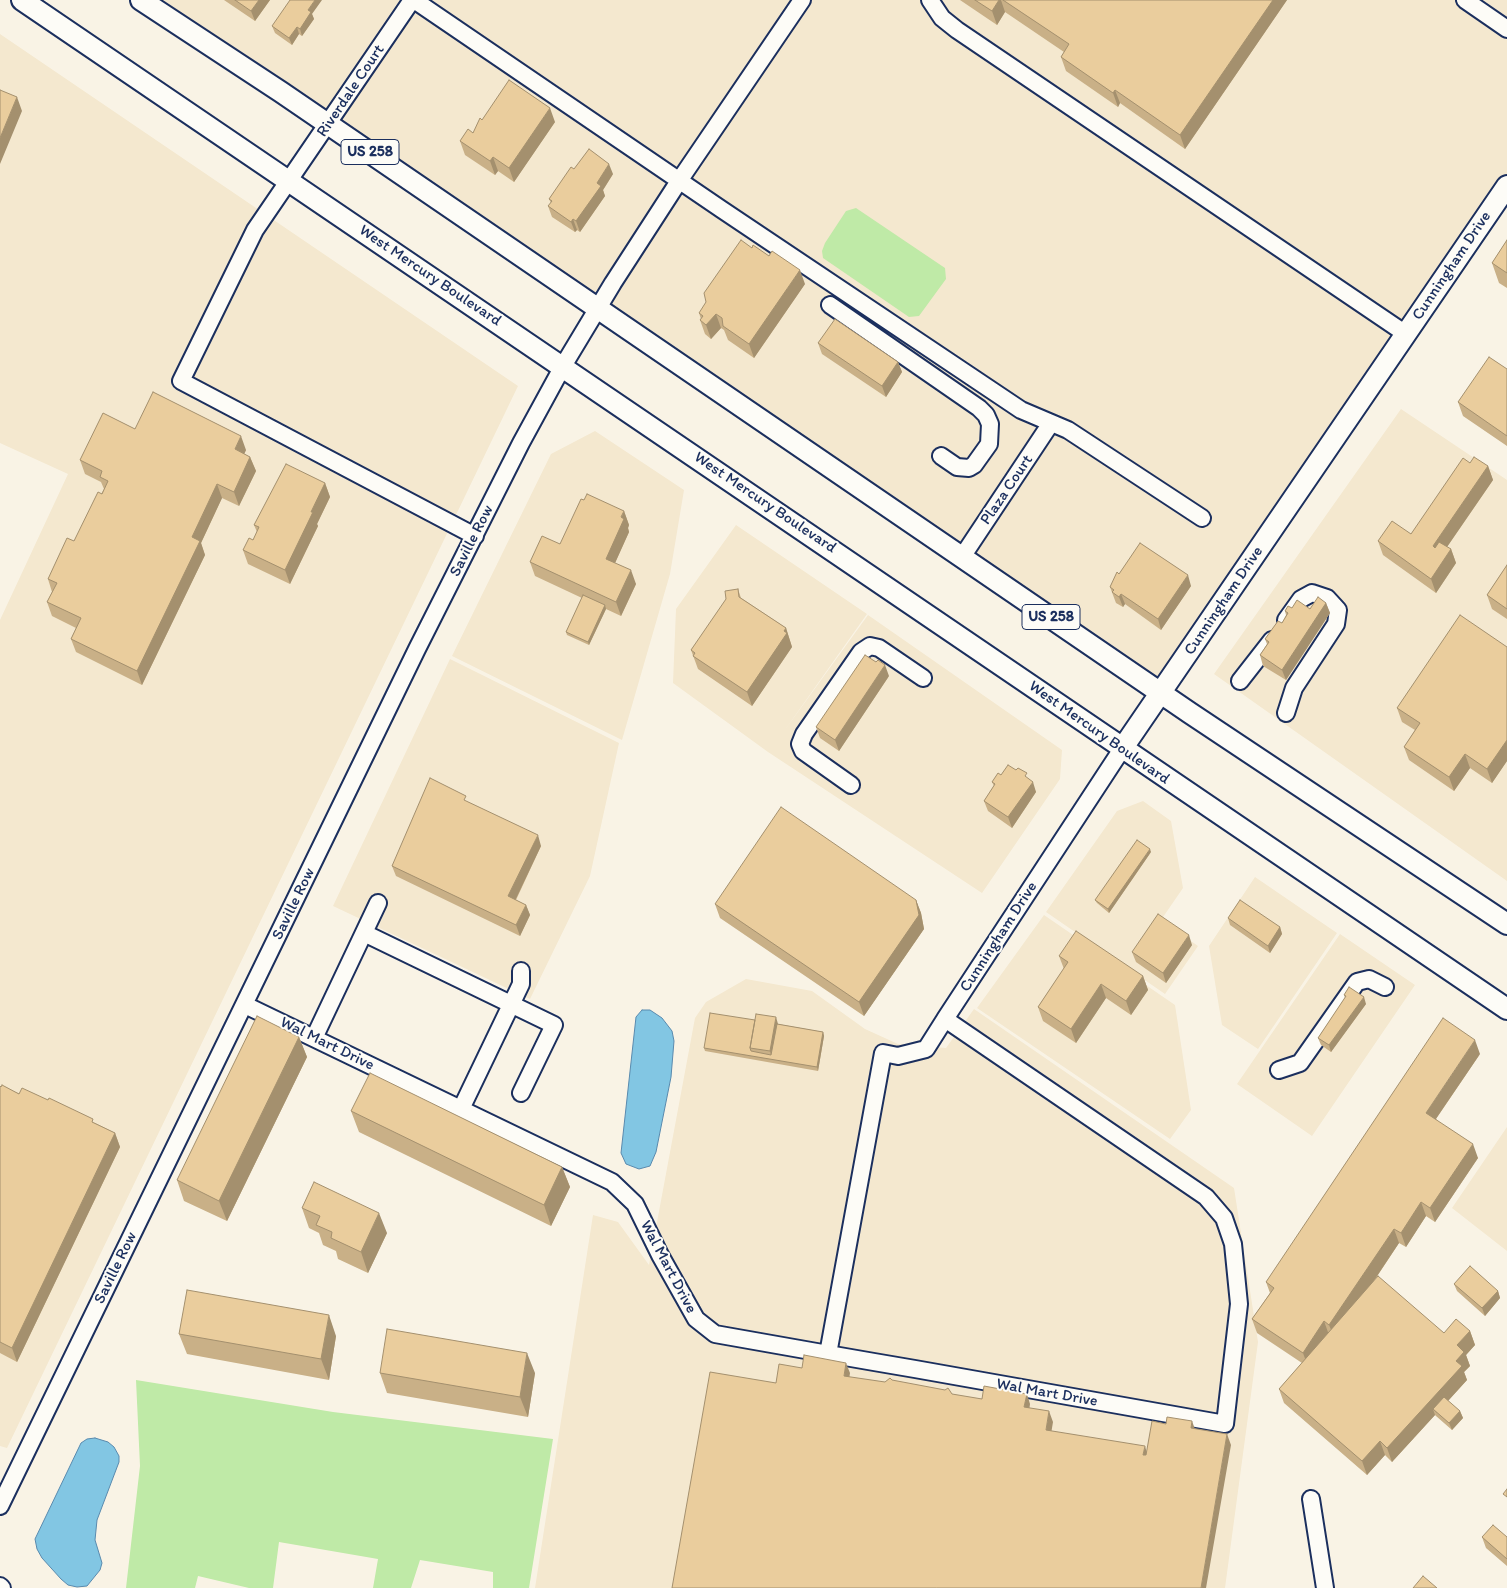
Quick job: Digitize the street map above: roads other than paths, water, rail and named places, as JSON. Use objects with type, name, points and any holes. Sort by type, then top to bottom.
[{"type":"main road","name":"West Mercury Boulevard","points":[[22,0],[1507,1009]]},
{"type":"main road","name":"US 258","points":[[141,0],[328,124],[1161,693],[1507,924]]},
{"type":"main road","name":"Cunningham Drive","points":[[1122,749],[1507,186]]},
{"type":"street","name":"Riverdale Court","points":[[413,0],[256,230],[181,382],[475,536]]},
{"type":"street","points":[[413,0],[1014,406],[1087,442],[1202,518]]},
{"type":"street","name":"Saville Row","points":[[0,1506],[417,648],[563,366],[597,308],[679,181],[802,0]]},
{"type":"street","points":[[930,0],[942,18],[957,30],[1406,334]]},
{"type":"street","points":[[1465,0],[1507,29]]},
{"type":"street","points":[[830,305],[980,408],[986,415],[990,424],[990,444],[974,465],[969,468],[957,467],[940,456]]},
{"type":"street","name":"Plaza Court","points":[[962,556],[1051,423]]},
{"type":"street","points":[[1240,681],[1301,599],[1312,593],[1327,598],[1338,610],[1336,624],[1294,688],[1286,713]]},
{"type":"street","points":[[851,785],[807,756],[800,744],[804,734],[861,652],[870,646],[879,648],[923,678]]},
{"type":"street","name":"Cunningham Drive","points":[[828,1354],[883,1053],[898,1056],[926,1049],[1122,749]]},
{"type":"street","points":[[314,1038],[378,902]]},
{"type":"street","points":[[364,932],[554,1025],[521,1093]]},
{"type":"street","points":[[461,1109],[521,984],[521,972]]},
{"type":"street","points":[[1279,1070],[1300,1063],[1357,982],[1369,979],[1385,987]]},
{"type":"street","name":"Wal Mart Drive","points":[[245,1005],[612,1182],[626,1193],[635,1204],[660,1255],[696,1319],[715,1334],[1225,1424],[1240,1304],[1233,1244],[1224,1218],[1206,1197],[946,1019]]},
{"type":"street","points":[[1311,1499],[1325,1588]]},
{"type":"water","points":[[642,1010],[650,1010],[662,1018],[672,1031],[674,1041],[671,1077],[656,1152],[650,1166],[639,1169],[626,1164],[621,1153],[636,1017]]},
{"type":"water","points":[[95,1438],[108,1442],[114,1447],[119,1456],[119,1462],[97,1520],[95,1540],[102,1563],[100,1570],[87,1586],[77,1587],[68,1585],[42,1558],[37,1549],[35,1539],[81,1443],[87,1439]]}]
